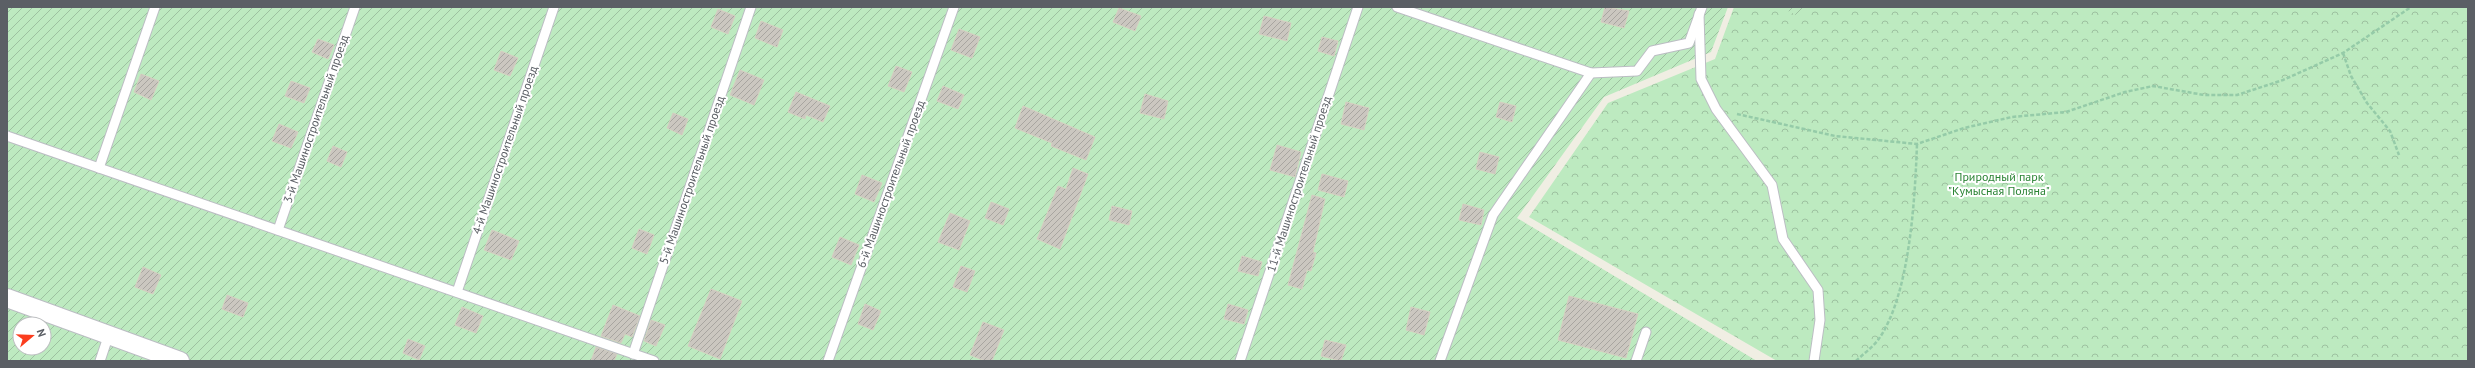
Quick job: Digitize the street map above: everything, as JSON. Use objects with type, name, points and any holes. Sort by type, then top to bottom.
[{"type":"street","points":[[7,298],[180,361]]},
{"type":"lane","points":[[99,168],[155,7]]},
{"type":"lane","name":"3-й Машиностроительный проезд","points":[[278,230],[354,7]]},
{"type":"lane","name":"4-й Машиностроительный проезд","points":[[457,292],[554,7]]},
{"type":"lane","name":"5-й Машиностроительный проезд","points":[[633,354],[751,7]]},
{"type":"lane","name":"6-й Машиностроительный проезд","points":[[828,361],[954,7]]},
{"type":"lane","name":"11-й Машиностроительный проезд","points":[[1240,361],[1358,7]]},
{"type":"lane","points":[[1397,7],[1591,73],[1637,71],[1652,50],[1689,42],[1700,10]]},
{"type":"lane","points":[[1700,10],[1701,79],[1716,109],[1772,185],[1783,239],[1818,290],[1820,320],[1814,361]]},
{"type":"lane","points":[[1440,361],[1493,215],[1591,73]]},
{"type":"lane","points":[[7,136],[654,361]]},
{"type":"lane","points":[[1636,361],[1646,332]]},
{"type":"lane","points":[[100,361],[109,334]]},
{"type":"path","points":[[1716,109],[1835,136],[1917,144],[1964,128],[2005,119],[2066,112],[2125,92],[2153,86],[2204,95],[2237,95],[2283,80],[2343,53],[2411,7]]},
{"type":"path","points":[[2343,53],[2351,76],[2367,104],[2390,130],[2400,155]]},
{"type":"path","points":[[1856,361],[1878,340],[1899,298],[1911,228],[1917,144]]},
{"type":"green space","points":[[7,7],[1728,7],[1711,52],[1604,97],[1517,218],[1757,361],[7,361]]},
{"type":"green space","name":"Природный парк \"Кумысная Поляна\"","points":[[1734,7],[2468,7],[2468,361],[1777,361],[1529,217],[1608,103],[1715,59]]},
{"type":"green space","points":[[1780,7],[1803,7],[1800,17]]},
{"type":"building","points":[[1605,7],[1629,11],[1624,28],[1601,22]]},
{"type":"building","points":[[1119,8],[1141,16],[1135,31],[1113,22]]},
{"type":"building","points":[[718,9],[735,16],[728,34],[711,27]]},
{"type":"building","points":[[1264,16],[1291,23],[1287,41],[1259,34]]},
{"type":"building","points":[[761,21],[783,30],[777,47],[755,38]]},
{"type":"building","points":[[959,29],[980,37],[972,58],[951,50]]},
{"type":"building","points":[[1322,37],[1338,41],[1334,56],[1318,51]]},
{"type":"building","points":[[318,39],[334,45],[328,59],[312,52]]},
{"type":"building","points":[[501,51],[518,58],[510,76],[494,70]]},
{"type":"building","points":[[896,66],[912,72],[904,92],[888,86]]},
{"type":"building","points":[[740,70],[764,80],[754,105],[730,95]]},
{"type":"building","points":[[141,74],[159,81],[151,100],[134,92]]},
{"type":"building","points":[[291,81],[310,88],[304,103],[285,96]]},
{"type":"building","points":[[943,86],[964,95],[958,109],[937,101]]},
{"type":"building","points":[[796,92],[830,106],[823,122],[806,115],[805,119],[788,112]]},
{"type":"building","points":[[1145,94],[1168,101],[1164,119],[1140,113]]},
{"type":"building","points":[[1346,102],[1369,108],[1364,130],[1341,124]]},
{"type":"building","points":[[1500,102],[1516,106],[1512,122],[1496,117]]},
{"type":"building","points":[[1023,106],[1095,137],[1086,160],[1051,146],[1052,143],[1015,128]]},
{"type":"building","points":[[673,113],[688,119],[682,135],[667,128]]},
{"type":"building","points":[[279,124],[298,132],[291,148],[272,141]]},
{"type":"building","points":[[1277,145],[1301,152],[1295,177],[1270,170]]},
{"type":"building","points":[[333,146],[347,152],[341,167],[327,161]]},
{"type":"building","points":[[1480,152],[1499,157],[1495,174],[1476,169]]},
{"type":"building","points":[[1073,168],[1088,174],[1060,249],[1037,239],[1058,186],[1066,189]]},
{"type":"building","points":[[1322,174],[1348,181],[1344,197],[1318,190]]},
{"type":"building","points":[[862,175],[882,183],[874,202],[855,194]]},
{"type":"building","points":[[1312,195],[1325,199],[1313,252],[1316,253],[1311,271],[1307,270],[1302,289],[1288,285]]},
{"type":"building","points":[[991,202],[1009,209],[1003,225],[985,218]]},
{"type":"building","points":[[1463,204],[1484,210],[1481,225],[1459,220]]},
{"type":"building","points":[[1112,206],[1132,211],[1129,225],[1109,220]]},
{"type":"building","points":[[950,213],[970,221],[959,250],[938,242]]},
{"type":"building","points":[[639,229],[654,235],[647,254],[632,248]]},
{"type":"building","points":[[492,230],[519,241],[511,260],[484,250]]},
{"type":"building","points":[[840,237],[859,245],[851,265],[832,257]]},
{"type":"building","points":[[1242,256],[1262,262],[1258,276],[1238,271]]},
{"type":"building","points":[[961,266],[975,271],[967,292],[953,287]]},
{"type":"building","points":[[143,267],[161,275],[153,294],[135,287]]},
{"type":"building","points":[[711,289],[742,301],[720,359],[688,346]]},
{"type":"building","points":[[227,295],[248,303],[243,317],[222,309]]},
{"type":"building","points":[[1569,296],[1638,314],[1626,358],[1558,340]]},
{"type":"building","points":[[865,304],[881,311],[873,330],[858,324]]},
{"type":"building","points":[[1228,304],[1248,310],[1244,324],[1224,319]]},
{"type":"building","points":[[613,305],[640,316],[632,337],[625,334],[621,343],[601,336]]},
{"type":"building","points":[[462,307],[483,316],[476,333],[455,325]]},
{"type":"building","points":[[1411,307],[1430,312],[1424,335],[1406,330]]},
{"type":"building","points":[[651,320],[665,325],[656,346],[644,341]]},
{"type":"building","points":[[983,322],[1004,330],[992,361],[985,361],[970,355]]},
{"type":"building","points":[[408,339],[425,346],[419,360],[403,353]]},
{"type":"building","points":[[1325,340],[1346,345],[1341,361],[1321,356]]},
{"type":"building","points":[[596,347],[617,354],[614,361],[591,361]]}]
